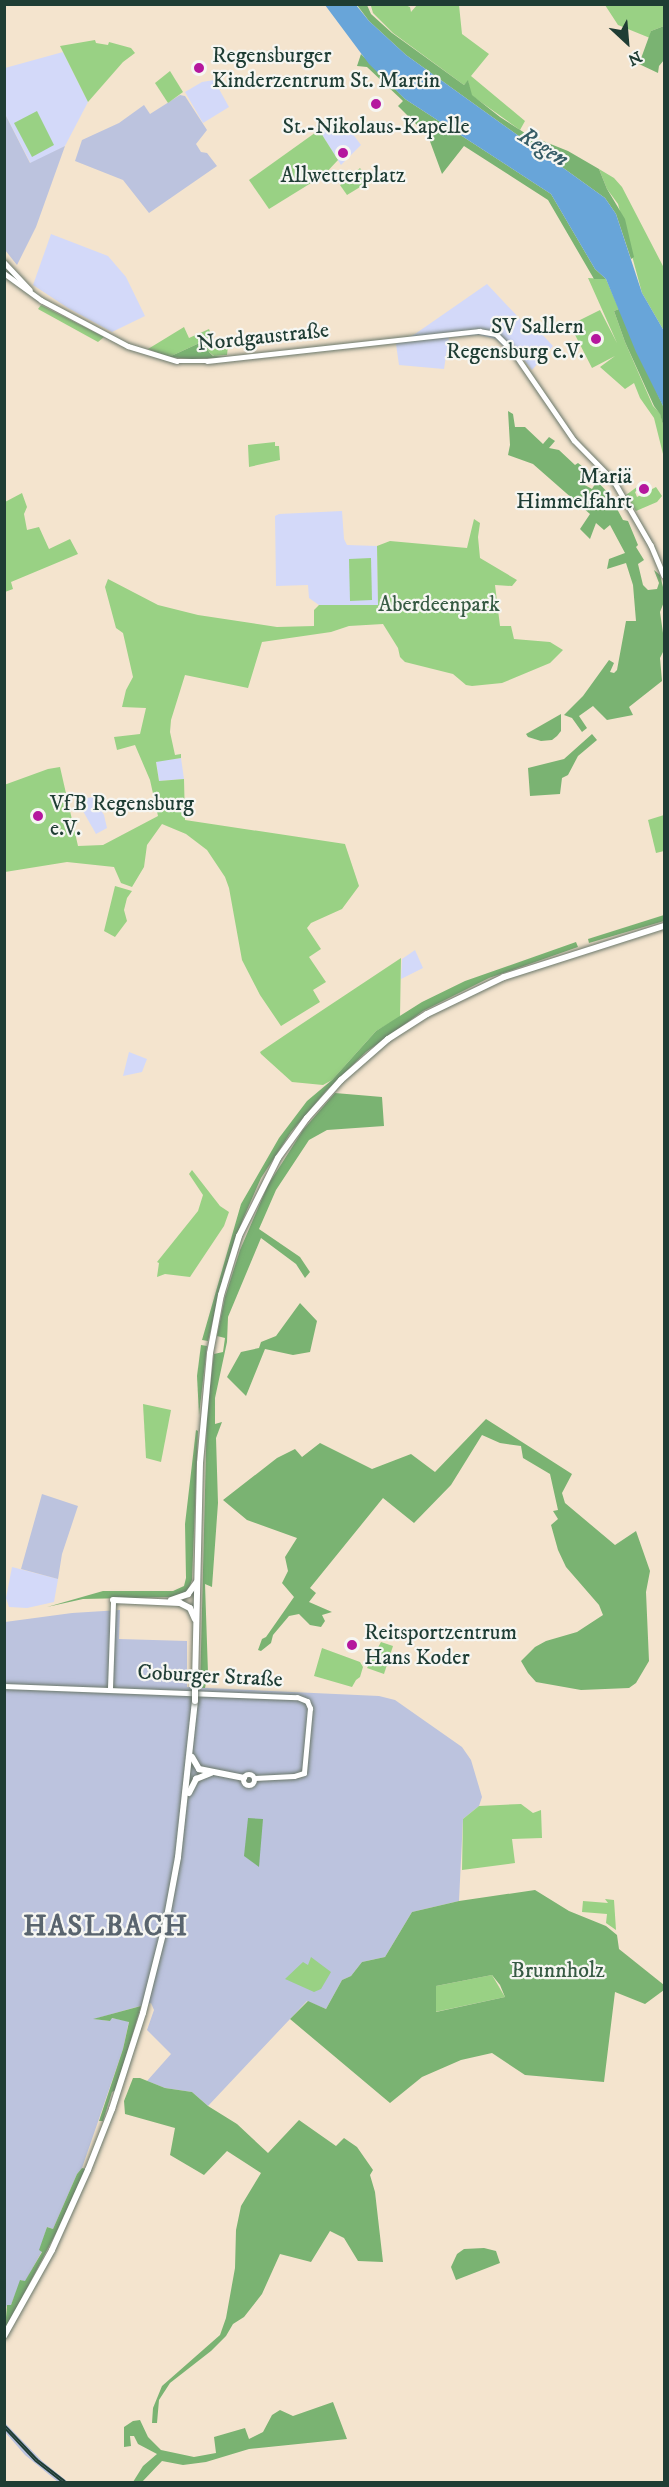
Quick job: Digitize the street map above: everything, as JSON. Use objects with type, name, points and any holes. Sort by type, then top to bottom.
[{"type":"highway","points":[[4,2336],[40,2273],[85,2178],[112,2109],[143,2013],[171,1896],[185,1808],[195,1701],[201,1431],[210,1353],[230,1265],[256,1198],[292,1137],[328,1093],[376,1049],[427,1014],[487,984],[591,948],[664,926]]},
{"type":"highway","points":[[162,1601],[183,1597],[197,1579]]},
{"type":"highway","points":[[113,1600],[180,1603],[190,1608],[196,1629]]},
{"type":"highway","points":[[191,1754],[196,1767],[214,1773],[244,1778]]},
{"type":"highway","points":[[185,1808],[196,1779],[214,1773]]},
{"type":"main road","name":"Nordgaustraße","points":[[4,262],[41,300]]},
{"type":"main road","name":"Nordgaustraße","points":[[4,273],[41,300],[134,349],[177,361],[219,360],[479,331],[490,332],[501,337],[574,440],[614,481],[651,545],[664,575]]},
{"type":"main road","points":[[110,1688],[113,1600]]},
{"type":"main road","name":"Coburger Straße","points":[[4,1686],[110,1688],[297,1697],[307,1701],[310,1708],[303,1773],[294,1776],[254,1778],[249,1774],[244,1778]]},
{"type":"shaded area","points":[[63,52],[88,102],[65,146],[31,164],[5,114],[5,68]]},
{"type":"shaded area","points":[[214,80],[229,107],[203,123],[185,92],[202,82]]},
{"type":"shaded area","points":[[180,95],[185,96],[207,130],[196,144],[201,152],[207,153],[217,166],[149,213],[123,180],[75,161],[82,140],[119,123],[144,105],[150,114]]},
{"type":"shaded area","points":[[5,114],[30,163],[65,146],[36,227],[17,265],[5,250]]},
{"type":"shaded area","points":[[340,117],[361,145],[341,165],[319,130]]},
{"type":"shaded area","points":[[51,234],[108,256],[126,277],[145,316],[112,332],[68,308],[33,285]]},
{"type":"shaded area","points":[[487,284],[534,334],[538,330],[553,346],[532,370],[512,345],[505,348],[496,339],[479,335],[449,337],[444,369],[399,365],[396,344],[415,334]]},
{"type":"shaded area","points":[[342,511],[344,539],[347,545],[377,546],[378,605],[319,605],[309,598],[308,585],[276,586],[275,516]]},
{"type":"shaded area","points":[[181,758],[184,779],[159,781],[156,761]]},
{"type":"shaded area","points":[[93,797],[104,815],[107,828],[96,834],[79,804],[81,799]]},
{"type":"shaded area","points":[[415,950],[423,968],[401,979],[402,959]]},
{"type":"shaded area","points":[[129,1052],[147,1059],[142,1072],[123,1076]]},
{"type":"shaded area","points":[[42,1494],[78,1506],[62,1554],[58,1579],[21,1569]]},
{"type":"shaded area","points":[[12,1567],[58,1579],[54,1602],[27,1608],[9,1607],[6,1598]]},
{"type":"shaded area","points":[[120,1610],[119,1639],[187,1641],[187,1687],[379,1696],[395,1700],[462,1747],[471,1760],[482,1797],[479,1806],[463,1819],[459,1901],[412,1912],[385,1957],[362,1962],[351,1976],[342,1980],[326,2009],[307,2001],[208,2106],[192,2092],[165,2088],[147,2081],[171,2054],[147,2030],[154,2010],[151,2003],[94,2019],[110,2021],[111,2018],[129,2021],[123,2049],[82,2168],[77,2174],[53,2229],[47,2227],[40,2250],[42,2251],[25,2282],[21,2280],[11,2305],[7,2305],[5,2310],[5,1622],[72,1613]]},
{"type":"shaded area","points":[[5,2423],[42,2461],[68,2482],[58,2482],[25,2455],[5,2432]]},
{"type":"green space","points":[[373,4],[405,5],[410,7],[411,12],[417,5],[459,5],[462,34],[489,54],[471,76],[525,121],[520,130],[471,95],[468,81],[464,85],[393,33],[373,13],[371,6]]},
{"type":"green space","points":[[357,5],[367,5],[371,14],[392,33],[464,85],[468,80],[472,95],[500,117],[528,135],[568,151],[599,169],[607,189],[625,219],[634,257],[631,259],[616,214],[605,198],[406,55],[369,21]]},
{"type":"green space","points":[[605,5],[664,5],[664,26],[651,31],[650,38],[618,25]]},
{"type":"green space","points":[[664,26],[664,60],[659,66],[658,73],[639,64],[651,31]]},
{"type":"green space","points":[[95,40],[96,43],[108,45],[109,42],[131,48],[135,53],[123,62],[88,102],[60,46]]},
{"type":"green space","points":[[361,54],[405,99],[551,194],[595,269],[606,279],[594,279],[548,200],[464,146],[442,174],[428,136],[398,106],[403,101],[367,67],[357,66]]},
{"type":"green space","points":[[170,71],[183,92],[168,103],[155,83]]},
{"type":"green space","points":[[37,111],[54,145],[32,157],[14,123]]},
{"type":"green space","points":[[319,130],[338,160],[324,175],[269,209],[249,180]]},
{"type":"green space","points":[[360,168],[370,181],[347,195],[340,185]]},
{"type":"green space","points":[[599,169],[614,178],[622,187],[664,268],[664,331],[642,293],[618,204],[607,189]]},
{"type":"green space","points":[[588,278],[606,279],[619,309],[614,311],[625,342],[653,406],[660,413],[664,429],[664,458],[654,418],[640,398],[634,383],[625,389],[600,367],[615,356],[592,368],[570,325],[600,310],[617,343]]},
{"type":"green space","points":[[41,305],[104,337],[98,342],[38,309]]},
{"type":"green space","points":[[619,309],[664,408],[664,429],[660,414],[654,406],[625,342],[614,311]]},
{"type":"green space","points":[[184,327],[189,338],[209,329],[214,342],[229,337],[227,355],[214,356],[209,352],[206,340],[169,357],[148,349]]},
{"type":"green space","points":[[206,340],[209,352],[213,356],[228,357],[192,359],[169,357]]},
{"type":"green space","points":[[508,411],[513,414],[515,427],[525,427],[543,444],[549,437],[555,441],[549,448],[559,450],[575,465],[578,463],[595,476],[583,484],[592,489],[597,481],[609,494],[623,520],[628,521],[638,545],[636,547],[644,560],[638,564],[643,585],[648,590],[657,589],[659,583],[654,570],[660,575],[664,591],[664,602],[660,612],[664,640],[664,650],[660,658],[662,681],[629,707],[633,715],[607,720],[593,706],[579,716],[587,728],[582,732],[572,718],[564,715],[583,696],[609,660],[614,663],[610,672],[614,673],[617,670],[626,621],[636,621],[633,585],[626,563],[607,569],[609,559],[625,553],[610,525],[604,530],[596,523],[590,539],[580,529],[590,514],[533,464],[508,455],[510,445]]},
{"type":"green space","points":[[275,442],[275,446],[279,446],[280,460],[249,467],[248,445]]},
{"type":"green space","points":[[641,484],[643,486],[635,492],[637,497],[656,487],[662,496],[657,502],[636,511],[626,495]]},
{"type":"green space","points":[[22,493],[27,507],[24,514],[27,530],[39,527],[49,549],[70,539],[78,554],[11,582],[13,589],[5,592],[5,502]]},
{"type":"green space","name":"Aberdeenpark","points":[[474,519],[480,523],[478,537],[480,558],[517,580],[512,586],[495,585],[500,626],[511,626],[514,639],[550,642],[563,650],[550,663],[502,683],[472,686],[466,685],[453,674],[405,662],[400,657],[398,648],[383,624],[349,626],[331,632],[262,642],[248,688],[185,675],[171,720],[170,732],[175,755],[181,754],[181,758],[156,762],[159,781],[184,779],[185,820],[345,844],[359,886],[342,909],[311,923],[307,928],[321,949],[309,957],[326,982],[313,990],[320,1002],[281,1026],[260,995],[242,960],[225,877],[207,850],[186,834],[162,824],[147,845],[144,867],[132,887],[121,883],[114,867],[67,862],[5,872],[4,785],[60,767],[78,846],[103,845],[158,816],[150,780],[135,745],[117,750],[114,737],[140,734],[146,708],[122,707],[126,690],[133,677],[123,633],[116,628],[105,587],[108,579],[158,605],[198,615],[277,627],[314,626],[314,610],[319,605],[378,605],[377,546],[390,541],[467,548]]},
{"type":"green space","points":[[371,558],[372,600],[350,601],[349,559]]},
{"type":"green space","points":[[561,714],[561,731],[552,740],[541,741],[528,737],[526,734]]},
{"type":"green space","points":[[592,734],[597,740],[578,756],[568,775],[562,778],[560,794],[530,796],[528,768],[564,759]]},
{"type":"green space","points":[[664,815],[664,851],[656,853],[648,820]]},
{"type":"green space","points":[[115,886],[132,891],[127,898],[124,910],[127,921],[115,937],[104,931]]},
{"type":"green space","points":[[664,915],[664,921],[589,943],[588,939]]},
{"type":"green space","points":[[576,942],[578,947],[489,978],[423,1011],[366,1052],[326,1091],[291,1132],[261,1178],[243,1219],[224,1273],[208,1341],[202,1340],[241,1204],[279,1138],[307,1101],[332,1080],[376,1031],[422,1002],[465,981]]},
{"type":"green space","points":[[401,958],[400,1017],[376,1031],[332,1080],[323,1085],[292,1082],[261,1054],[260,1052]]},
{"type":"green space","points":[[335,1093],[382,1097],[384,1126],[327,1130],[309,1140],[276,1190],[259,1229],[300,1257],[310,1272],[305,1278],[296,1264],[261,1238],[228,1317],[227,1342],[215,1398],[215,1424],[222,1422],[216,1438],[218,1503],[212,1587],[205,1584],[208,1673],[205,1688],[200,1688],[207,1412],[214,1354],[223,1352],[225,1338],[217,1336],[225,1297],[240,1250],[268,1185],[303,1130]]},
{"type":"green space","points":[[192,1170],[220,1206],[229,1212],[224,1226],[190,1277],[165,1274],[157,1277],[159,1263],[157,1262],[198,1211],[203,1195],[189,1174]]},
{"type":"green space","points":[[300,1303],[317,1321],[310,1352],[293,1355],[265,1349],[246,1396],[227,1377],[241,1352],[259,1348],[261,1342],[276,1336]]},
{"type":"green space","points":[[201,1345],[207,1346],[199,1415],[197,1376]]},
{"type":"green space","points":[[143,1404],[171,1410],[161,1462],[146,1458]]},
{"type":"green space","points":[[486,1419],[572,1474],[562,1493],[565,1503],[615,1545],[636,1531],[650,1571],[646,1592],[649,1661],[636,1683],[629,1688],[581,1690],[536,1682],[528,1673],[521,1661],[535,1647],[546,1641],[577,1632],[603,1615],[599,1605],[566,1567],[558,1550],[551,1525],[558,1519],[553,1511],[558,1510],[550,1474],[523,1458],[521,1446],[500,1443],[482,1435],[451,1485],[414,1523],[383,1498],[310,1588],[316,1593],[309,1602],[332,1612],[322,1615],[325,1621],[321,1627],[310,1625],[299,1614],[289,1616],[273,1635],[271,1643],[261,1651],[258,1650],[262,1639],[266,1637],[294,1597],[282,1583],[288,1571],[285,1557],[297,1538],[247,1520],[223,1500],[277,1458],[295,1449],[302,1457],[320,1443],[372,1469],[411,1454],[435,1472]]},
{"type":"green space","points":[[196,1430],[198,1431],[192,1580],[188,1591],[172,1597],[83,1599],[47,1607],[103,1591],[173,1591],[184,1586],[186,1578],[185,1524]]},
{"type":"green space","points":[[381,1642],[393,1646],[384,1674],[367,1668]]},
{"type":"green space","points":[[322,1648],[360,1662],[363,1667],[360,1677],[352,1687],[314,1676]]},
{"type":"green space","points":[[521,1804],[533,1813],[541,1810],[542,1838],[512,1839],[515,1863],[462,1870],[463,1819],[479,1806]]},
{"type":"green space","points":[[248,1818],[263,1819],[259,1867],[244,1856]]},
{"type":"green space","name":"Brunnholz","points":[[535,1890],[569,1911],[606,1926],[617,1935],[619,1949],[664,1985],[664,1990],[645,2004],[615,1992],[604,2082],[525,2075],[492,2053],[461,2060],[422,2077],[390,2103],[290,2019],[308,2001],[326,2009],[342,1980],[351,1976],[362,1962],[385,1957],[412,1912],[459,1901]],"holes":[[[492,1975],[500,1985],[505,1997],[436,2012],[436,1986]]]},
{"type":"green space","points":[[605,1899],[614,1900],[616,1930],[606,1923],[607,1914],[582,1912],[583,1901],[608,1903]]},
{"type":"green space","points":[[311,1957],[331,1972],[321,1989],[314,1992],[285,1979],[303,1962],[308,1965]]},
{"type":"green space","points":[[492,1975],[505,1997],[435,2012],[436,1986]]},
{"type":"green space","points":[[141,2006],[116,2090],[112,2092],[103,2121],[99,2121],[123,2049],[129,2022],[112,2018],[110,2021],[93,2019]]},
{"type":"green space","points":[[133,2078],[140,2078],[165,2088],[192,2092],[208,2106],[237,2124],[268,2153],[299,2120],[336,2146],[344,2138],[357,2147],[373,2170],[370,2175],[375,2192],[383,2262],[358,2261],[344,2238],[330,2231],[311,2262],[280,2254],[262,2294],[244,2317],[233,2324],[226,2336],[211,2351],[170,2383],[159,2400],[157,2423],[152,2423],[153,2408],[162,2386],[220,2335],[226,2318],[235,2268],[236,2230],[241,2206],[261,2173],[227,2151],[204,2175],[170,2155],[175,2128],[125,2114],[124,2101]]},
{"type":"green space","points":[[82,2168],[86,2169],[56,2233],[5,2330],[7,2305],[11,2305],[20,2280],[25,2281],[42,2252],[39,2250],[47,2227],[53,2229],[77,2174]]},
{"type":"green space","points":[[484,2248],[496,2251],[500,2263],[456,2280],[451,2267],[457,2254],[464,2249]]},
{"type":"green space","points":[[333,2402],[347,2439],[249,2449],[206,2462],[183,2465],[162,2461],[142,2482],[133,2482],[143,2466],[157,2454],[138,2444],[134,2436],[130,2436],[131,2446],[124,2447],[124,2427],[133,2421],[140,2420],[148,2437],[161,2450],[194,2457],[216,2453],[214,2437],[245,2428],[249,2439],[263,2432],[272,2415],[280,2410],[293,2416]]},
{"type":"water","points":[[325,5],[356,5],[369,21],[406,55],[605,198],[616,214],[642,293],[664,331],[664,408],[636,352],[606,279],[595,269],[551,194],[405,99],[369,64]]},
{"type":"railway","points":[[4,2426],[36,2460],[64,2482]]},
{"type":"place","name":"Regensburger Kinderzentrum St. Martin","points":[[199,68]]},
{"type":"place","name":"St.-Nikolaus-Kapelle","points":[[376,104]]},
{"type":"place","name":"Allwetterplatz","points":[[343,153]]},
{"type":"place","name":"SV Sallern Regensburg e.V.","points":[[596,339]]},
{"type":"place","name":"Mariä Himmelfahrt","points":[[644,489]]},
{"type":"place","name":"VfB Regensburg e.V.","points":[[38,816]]},
{"type":"place","name":"Reitsportzentrum Hans Koder","points":[[352,1645]]},
{"type":"district","name":"HASLBACH","points":[[106,1927]]},
{"type":"water label","name":"Regen","points":[[543,148]]}]
